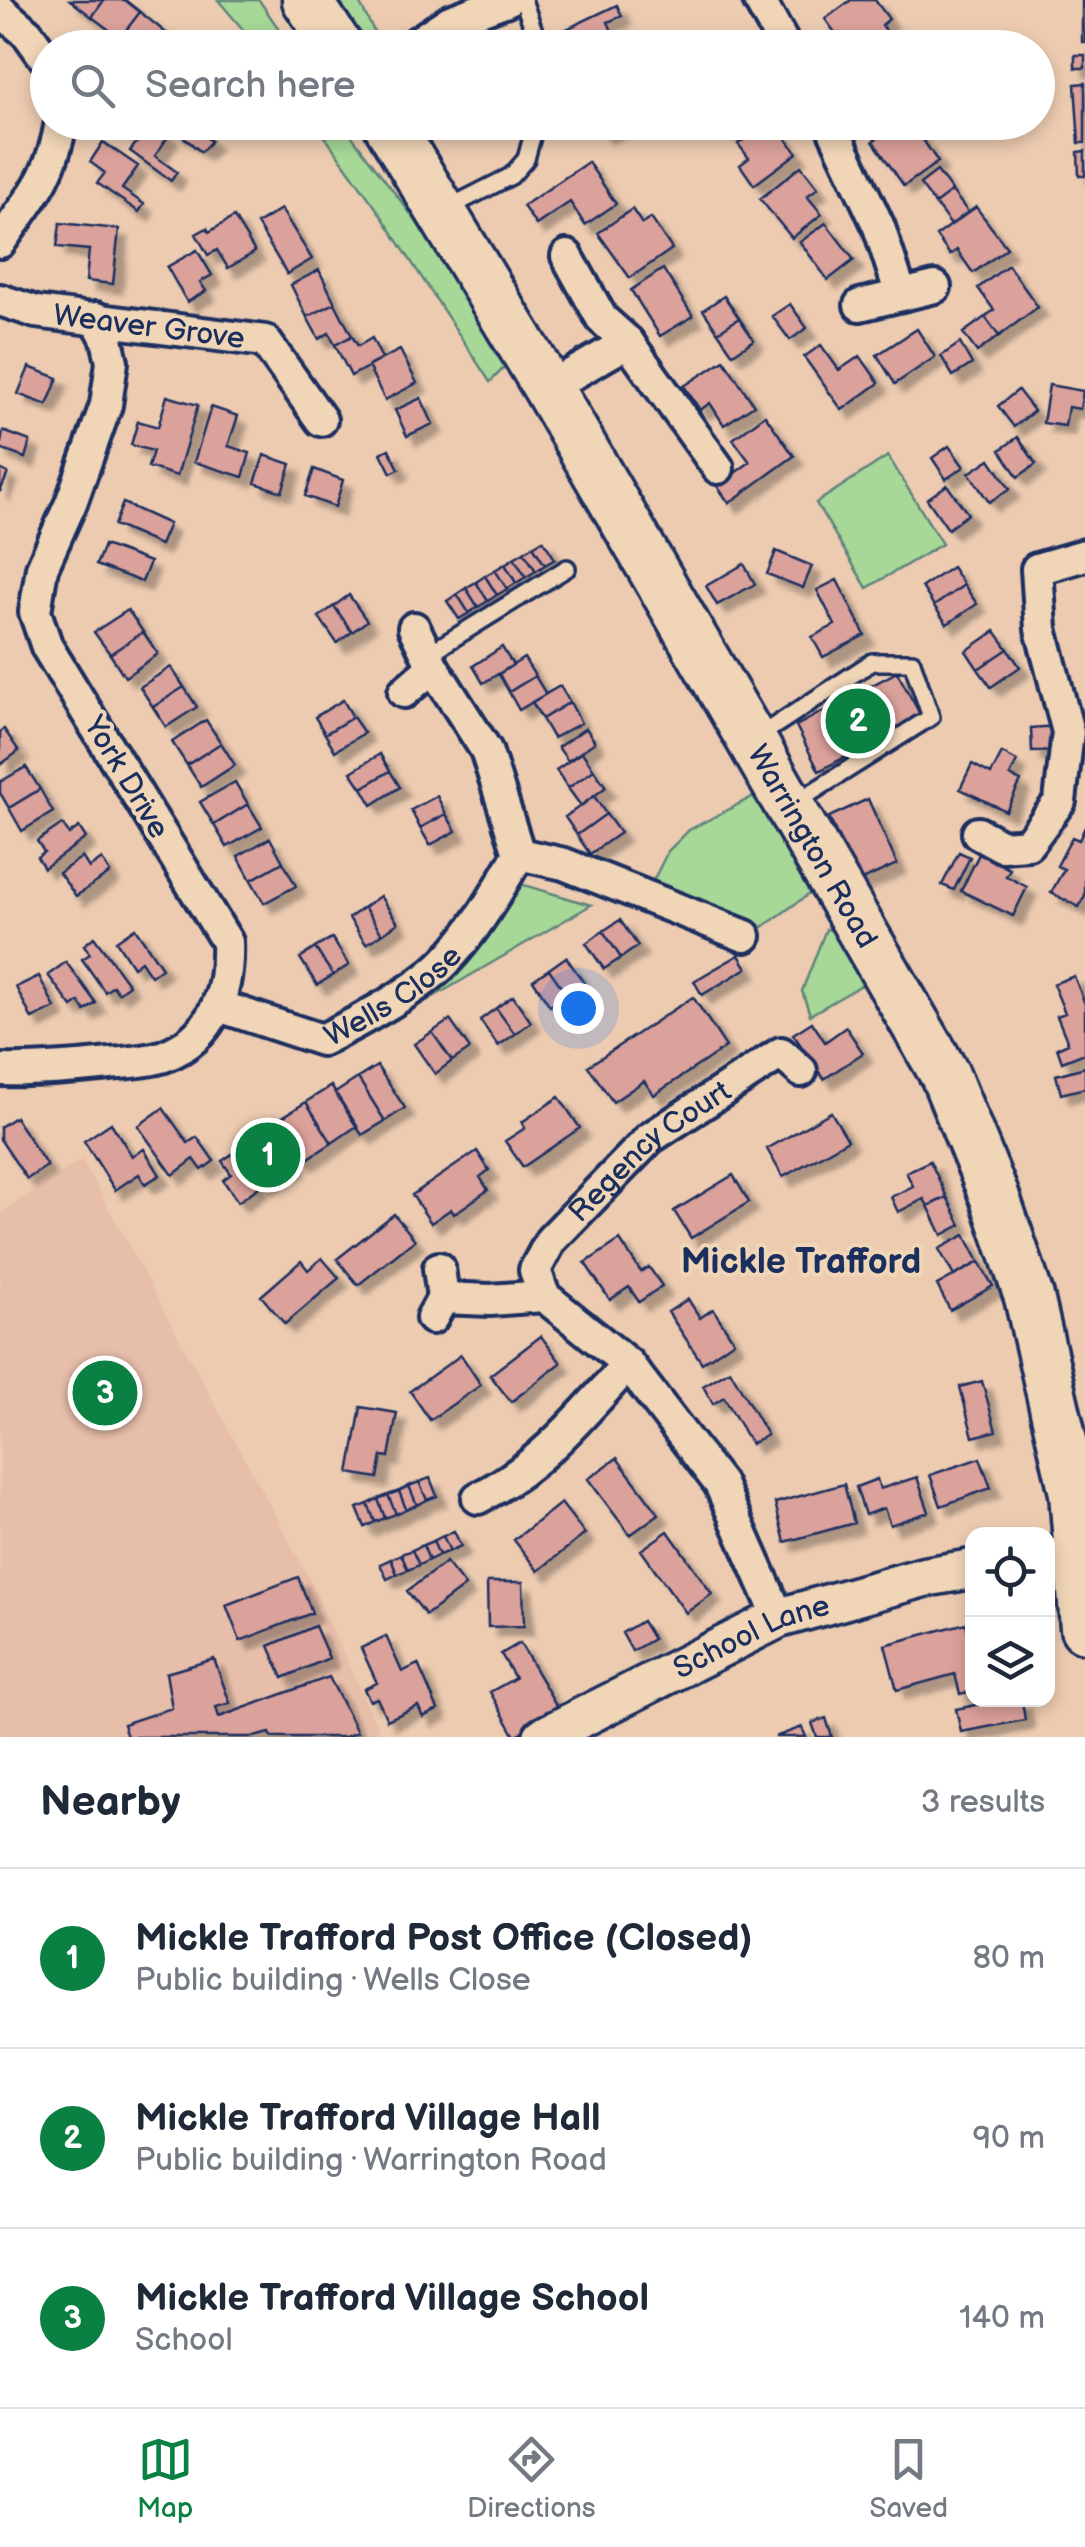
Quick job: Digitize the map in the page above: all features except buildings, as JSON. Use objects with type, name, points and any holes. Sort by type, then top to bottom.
[{"type":"main road","points":[[307,0],[327,30]]},
{"type":"main road","name":"Warrington Road","points":[[398,140],[548,388],[946,1075],[995,1198],[1033,1315],[1074,1493],[1071,1556],[1085,1628]]},
{"type":"street","points":[[436,30],[507,0]]},
{"type":"street","points":[[759,0],[776,30]]},
{"type":"street","points":[[0,10],[30,37]]},
{"type":"street","points":[[0,242],[38,192],[56,155],[59,140]]},
{"type":"street","points":[[839,140],[880,227],[901,295]]},
{"type":"street","points":[[567,256],[602,318],[628,342],[718,468]]},
{"type":"street","points":[[860,305],[936,287]]},
{"type":"street","name":"Weaver Grove","points":[[0,300],[36,312],[265,341],[322,420]]},
{"type":"street","name":"York Drive","points":[[96,318],[107,339],[112,362],[106,404],[71,503],[42,568],[35,612],[47,647],[228,942],[228,973],[219,1006]]},
{"type":"street","points":[[548,388],[628,342]]},
{"type":"street","points":[[978,832],[1002,846],[1028,844],[1060,801],[1068,732],[1042,628],[1037,569],[1085,556]]},
{"type":"street","points":[[404,692],[425,650]]},
{"type":"street","points":[[425,650],[486,750],[519,854],[564,864],[746,936]]},
{"type":"street","name":"Wells Close","points":[[219,1006],[322,1040],[358,1022],[443,964],[484,913],[519,854]]},
{"type":"street","points":[[0,1070],[51,1071],[164,1057],[198,1035],[219,1006]]},
{"type":"street","name":"Regency Court","points":[[544,1296],[535,1270],[551,1240],[650,1138],[781,1052],[801,1071]]},
{"type":"street","points":[[438,1295],[490,1300],[544,1296],[628,1364],[720,1484],[780,1618]]},
{"type":"street","points":[[478,1498],[507,1484],[544,1454],[628,1364]]},
{"type":"street","name":"School Lane","points":[[543,1737],[780,1618],[924,1576],[965,1570]]},
{"type":"lane","points":[[523,0],[534,30]]},
{"type":"lane","points":[[442,211],[511,176],[526,159],[531,140]]},
{"type":"lane","points":[[425,650],[567,568]]},
{"type":"lane","points":[[753,740],[872,662],[912,662],[930,717],[791,806]]},
{"type":"shaded area","points":[[82,1159],[307,1574],[382,1737],[0,1737],[0,1213]]},
{"type":"green space","points":[[218,0],[259,0],[279,30],[244,30]]},
{"type":"green space","points":[[332,0],[358,0],[373,30],[352,30]]},
{"type":"green space","points":[[327,140],[355,140],[419,225],[506,366],[490,382]]},
{"type":"green space","points":[[888,456],[942,544],[867,588],[816,503]]},
{"type":"green space","points":[[756,795],[816,889],[763,927],[651,885],[668,851],[689,830]]},
{"type":"green space","points":[[517,883],[591,905],[406,1013],[490,933]]},
{"type":"green space","points":[[826,929],[841,931],[867,982],[810,1015],[802,991]]},
{"type":"place","name":"Mickle Trafford Village Hall","points":[[858,721]]},
{"type":"place","name":"Mickle Trafford Post Office (Closed)","points":[[268,1155]]},
{"type":"place","name":"Mickle Trafford Village School","points":[[105,1393]]},
{"type":"district","name":"Mickle Trafford","points":[[801,1261]]}]
